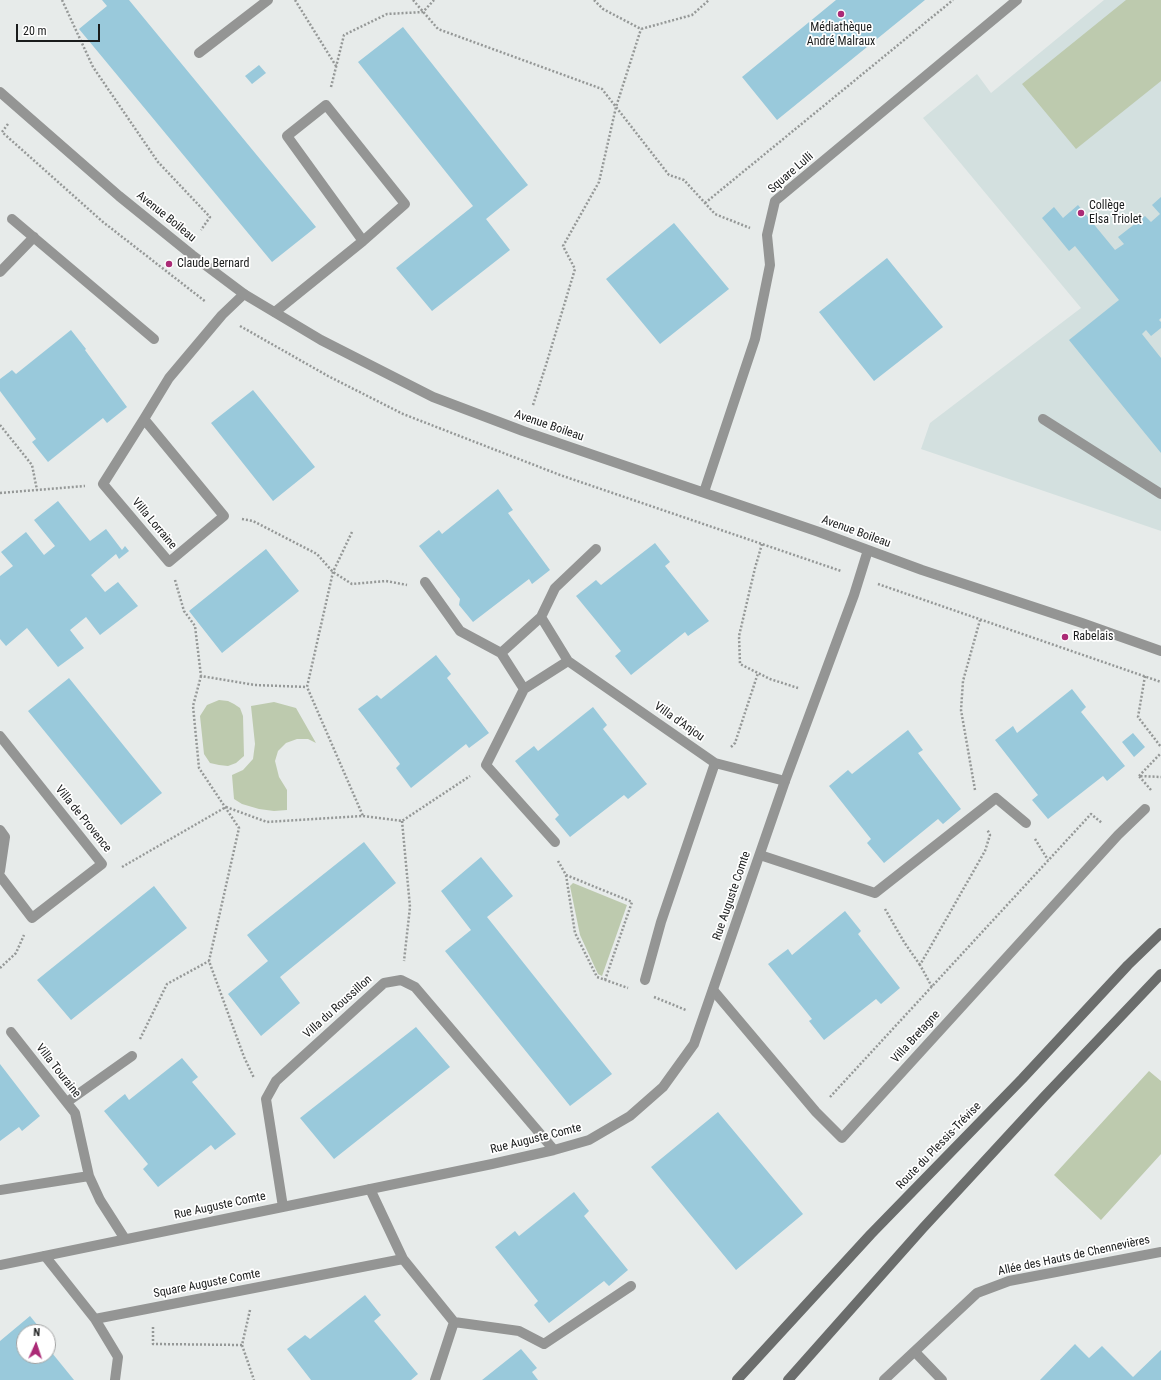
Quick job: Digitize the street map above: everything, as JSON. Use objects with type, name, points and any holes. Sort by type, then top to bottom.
[{"type":"main road","name":"Route du Plessis-Trévise","points":[[737,1380],[872,1234],[1022,1079],[1128,964],[1161,933]]},
{"type":"main road","points":[[788,1380],[928,1223],[1044,1097],[1161,974]]},
{"type":"street","points":[[199,53],[268,0]]},
{"type":"street","name":"Square Lulli","points":[[704,492],[755,339],[770,265],[767,235],[775,201],[1017,0]]},
{"type":"street","name":"Avenue Boileau","points":[[0,92],[119,196],[192,255],[244,294],[321,340],[433,397],[523,431],[704,492],[1161,651]]},
{"type":"street","points":[[275,312],[363,240],[405,204],[326,105],[287,136],[363,240]]},
{"type":"street","points":[[12,219],[154,339]]},
{"type":"street","points":[[0,272],[34,237]]},
{"type":"street","points":[[103,484],[169,378],[222,315],[244,294]]},
{"type":"street","points":[[144,419],[224,516]]},
{"type":"street","points":[[1043,419],[1161,494]]},
{"type":"street","name":"Villa Lorraine","points":[[103,484],[170,562],[224,516]]},
{"type":"street","points":[[501,653],[541,617],[555,588],[596,549]]},
{"type":"street","name":"Rue Auguste Comte","points":[[0,1265],[554,1150],[589,1140],[630,1116],[663,1087],[694,1044],[785,781],[854,595],[868,550]]},
{"type":"street","points":[[425,582],[460,631],[501,653],[524,689]]},
{"type":"street","name":"Villa d'Anjou","points":[[541,617],[568,660],[715,763],[785,781]]},
{"type":"street","points":[[554,842],[486,765],[524,689],[568,660]]},
{"type":"street","name":"Villa de Provence","points":[[0,736],[102,864],[32,918]]},
{"type":"street","points":[[645,980],[661,922],[715,763]]},
{"type":"street","points":[[760,855],[875,893],[996,798],[1026,823]]},
{"type":"street","name":"Villa Bretagne","points":[[713,990],[816,1112],[842,1138],[1118,835],[1145,809]]},
{"type":"street","points":[[0,830],[5,837],[0,871]]},
{"type":"street","points":[[0,876],[32,918]]},
{"type":"street","points":[[402,980],[415,987],[554,1150]]},
{"type":"street","name":"Villa du Roussillon","points":[[266,1099],[276,1081],[384,983],[402,980]]},
{"type":"street","name":"Villa Touraine","points":[[11,1032],[75,1113],[89,1176],[100,1200],[125,1239]]},
{"type":"street","points":[[67,1102],[132,1056]]},
{"type":"street","points":[[266,1099],[283,1207]]},
{"type":"street","points":[[0,1190],[89,1176]]},
{"type":"street","points":[[370,1189],[403,1259],[454,1322],[519,1331],[544,1344],[631,1286]]},
{"type":"street","name":"Allée des Hauts de Chennevières","points":[[884,1380],[977,1293],[1009,1281],[1161,1252]]},
{"type":"street","points":[[45,1256],[95,1319],[118,1357],[115,1380]]},
{"type":"street","name":"Square Auguste Comte","points":[[95,1319],[403,1259]]},
{"type":"street","points":[[435,1380],[454,1322]]},
{"type":"street","points":[[915,1352],[942,1380]]},
{"type":"path","points":[[62,0],[93,68],[158,162],[210,217],[201,230]]},
{"type":"path","points":[[295,0],[336,66]]},
{"type":"path","points":[[413,0],[438,29],[602,88],[669,175],[684,180],[715,214],[767,235]]},
{"type":"path","points":[[326,105],[344,35],[387,14],[423,12],[434,0]]},
{"type":"path","points":[[594,0],[603,9],[641,29],[692,15],[709,0]]},
{"type":"path","points":[[705,203],[953,0]]},
{"type":"path","points":[[533,405],[575,269],[563,246],[599,182],[616,107],[641,29]]},
{"type":"path","points":[[0,425],[32,465],[37,490]]},
{"type":"path","points":[[0,493],[103,484]]},
{"type":"path","points":[[224,516],[253,521],[317,554],[333,572],[352,584],[386,581],[414,587]]},
{"type":"path","points":[[352,532],[333,572],[307,687],[363,816]]},
{"type":"path","points":[[762,544],[739,636],[740,664],[770,678],[817,694]]},
{"type":"path","points":[[170,562],[184,611],[195,626],[201,676],[193,706],[199,768],[239,828],[209,961],[244,1057],[266,1099]]},
{"type":"path","points":[[715,763],[735,743],[758,673]]},
{"type":"path","points":[[201,676],[255,685],[307,687]]},
{"type":"path","points":[[1145,676],[1138,717],[1161,747]]},
{"type":"path","points":[[1139,776],[1161,752]]},
{"type":"path","points":[[226,807],[267,822],[363,816],[402,820],[486,765]]},
{"type":"path","points":[[1139,776],[1161,777]]},
{"type":"path","points":[[1139,776],[1152,791]]},
{"type":"path","points":[[102,864],[122,867],[226,807]]},
{"type":"path","points":[[816,1112],[1091,814],[1118,835]]},
{"type":"path","points":[[402,820],[410,907],[402,980]]},
{"type":"path","points":[[1026,823],[1048,860]]},
{"type":"path","points":[[560,864],[566,875],[574,933],[597,977],[634,990]]},
{"type":"path","points":[[566,875],[632,902],[605,980]]},
{"type":"path","points":[[875,893],[904,942],[920,965]]},
{"type":"path","points":[[0,968],[16,953],[32,918]]},
{"type":"path","points":[[132,1056],[167,984],[209,961]]},
{"type":"path","points":[[648,995],[703,1018]]},
{"type":"path","points":[[254,1380],[242,1345],[256,1288]]},
{"type":"path","points":[[153,1308],[153,1344],[242,1345]]},
{"type":"shaded area","name":"Collège Elsa Triolet","points":[[1104,0],[1161,0],[1161,531],[921,449],[930,423],[1081,308],[923,118],[977,74],[991,93]]},
{"type":"green space","points":[[1126,0],[1161,0],[1161,81],[1076,149],[1022,84]]},
{"type":"green space","points":[[219,700],[228,701],[240,708],[243,716],[244,756],[236,763],[228,766],[210,763],[204,754],[200,716],[207,705]]},
{"type":"green space","points":[[274,702],[296,708],[316,743],[308,739],[297,739],[286,743],[278,751],[275,761],[279,777],[287,790],[287,810],[274,811],[259,809],[242,804],[234,799],[232,775],[243,770],[253,759],[255,744],[251,706]]},
{"type":"green space","points":[[573,883],[627,905],[602,976],[598,974],[580,935],[570,886]]},
{"type":"green space","points":[[1149,1071],[1161,1081],[1161,1154],[1101,1220],[1054,1175]]},
{"type":"building","points":[[102,0],[129,0],[316,227],[272,262],[79,29],[107,6]]},
{"type":"building","points":[[836,0],[925,0],[777,120],[742,77]]},
{"type":"building","points":[[403,27],[528,185],[486,219],[510,250],[432,311],[396,268],[473,206],[358,62]]},
{"type":"building","points":[[259,65],[266,73],[252,84],[245,76]]},
{"type":"building","points":[[1161,197],[1161,318],[1159,320],[1161,322],[1161,328],[1151,336],[1146,330],[1142,334],[1161,358],[1161,453],[1069,340],[1119,300],[1075,246],[1069,251],[1042,218],[1054,207],[1063,218],[1078,205],[1115,250],[1124,244],[1118,237],[1145,216],[1151,222],[1160,214],[1152,205]]},
{"type":"building","points":[[674,223],[729,289],[660,344],[606,279]]},
{"type":"building","points":[[887,258],[943,327],[874,381],[819,312]]},
{"type":"building","points":[[71,330],[127,407],[107,423],[103,418],[48,462],[32,442],[36,439],[0,391],[0,379],[12,370],[16,374]]},
{"type":"building","points":[[253,390],[315,467],[273,501],[211,423]]},
{"type":"building","points":[[498,489],[513,510],[508,513],[550,570],[532,584],[529,579],[473,622],[459,605],[460,599],[419,546],[439,530],[442,534]]},
{"type":"building","points":[[58,501],[90,541],[106,529],[122,550],[125,546],[129,551],[119,559],[116,554],[91,575],[105,592],[118,582],[138,606],[100,635],[86,617],[70,630],[84,648],[58,667],[27,628],[6,646],[0,639],[0,576],[13,566],[1,552],[26,532],[44,555],[55,546],[34,520]]},
{"type":"building","points":[[655,543],[670,562],[665,566],[709,621],[688,636],[685,632],[631,675],[615,656],[621,651],[576,596],[596,580],[601,585]]},
{"type":"building","points":[[266,549],[299,591],[222,653],[189,611]]},
{"type":"building","points":[[436,655],[451,674],[447,678],[489,733],[469,748],[466,744],[411,788],[396,768],[400,764],[358,709],[377,695],[381,699]]},
{"type":"building","points":[[69,678],[162,793],[121,825],[28,711]]},
{"type":"building","points":[[1072,689],[1086,707],[1081,712],[1125,766],[1107,781],[1103,776],[1048,819],[1032,800],[1038,795],[995,740],[1013,726],[1017,733]]},
{"type":"building","points":[[593,707],[607,725],[603,729],[647,784],[628,799],[624,795],[570,837],[555,819],[559,815],[515,761],[534,746],[538,751]]},
{"type":"building","points":[[908,730],[923,750],[918,753],[961,809],[943,824],[938,819],[884,863],[867,843],[871,839],[829,786],[848,770],[852,774]]},
{"type":"building","points":[[1133,733],[1145,747],[1134,757],[1122,742]]},
{"type":"building","points":[[364,842],[396,883],[280,977],[300,1003],[261,1036],[228,994],[268,961],[247,935]]},
{"type":"building","points":[[481,857],[513,896],[487,917],[612,1074],[570,1106],[445,951],[471,930],[441,891]]},
{"type":"building","points":[[154,886],[187,928],[71,1020],[37,980]]},
{"type":"building","points":[[845,911],[861,931],[858,934],[900,988],[881,1004],[876,999],[824,1040],[809,1021],[812,1019],[768,964],[788,949],[792,955]]},
{"type":"building","points":[[416,1027],[450,1067],[334,1159],[300,1118]]},
{"type":"building","points":[[182,1058],[198,1077],[192,1082],[236,1134],[215,1150],[211,1145],[158,1187],[143,1169],[148,1164],[104,1111],[125,1094],[129,1100]]},
{"type":"building","points":[[0,1064],[40,1116],[22,1131],[19,1127],[0,1141]]},
{"type":"building","points":[[718,1112],[803,1214],[736,1270],[651,1167]]},
{"type":"building","points":[[574,1192],[589,1211],[584,1216],[628,1270],[609,1286],[604,1281],[549,1323],[534,1305],[538,1301],[495,1247],[515,1231],[519,1236]]},
{"type":"building","points":[[365,1295],[381,1315],[374,1321],[418,1374],[411,1380],[311,1380],[287,1349],[305,1335],[310,1339]]},
{"type":"building","points":[[30,1316],[36,1324],[20,1324]]},
{"type":"building","points":[[16,1328],[16,1364],[56,1364],[56,1358],[74,1380],[0,1380],[0,1341]]},
{"type":"building","points":[[1075,1344],[1089,1358],[1102,1346],[1133,1377],[1161,1350],[1161,1380],[1040,1380]]},
{"type":"building","points":[[521,1349],[537,1368],[532,1372],[538,1380],[482,1380]]},
{"type":"place","name":"Médiathèque André Malraux","points":[[841,14]]},
{"type":"place","name":"Collège Elsa Triolet","points":[[1081,213]]},
{"type":"place","name":"Claude Bernard","points":[[169,264]]},
{"type":"place","name":"Rabelais","points":[[1065,637]]}]
